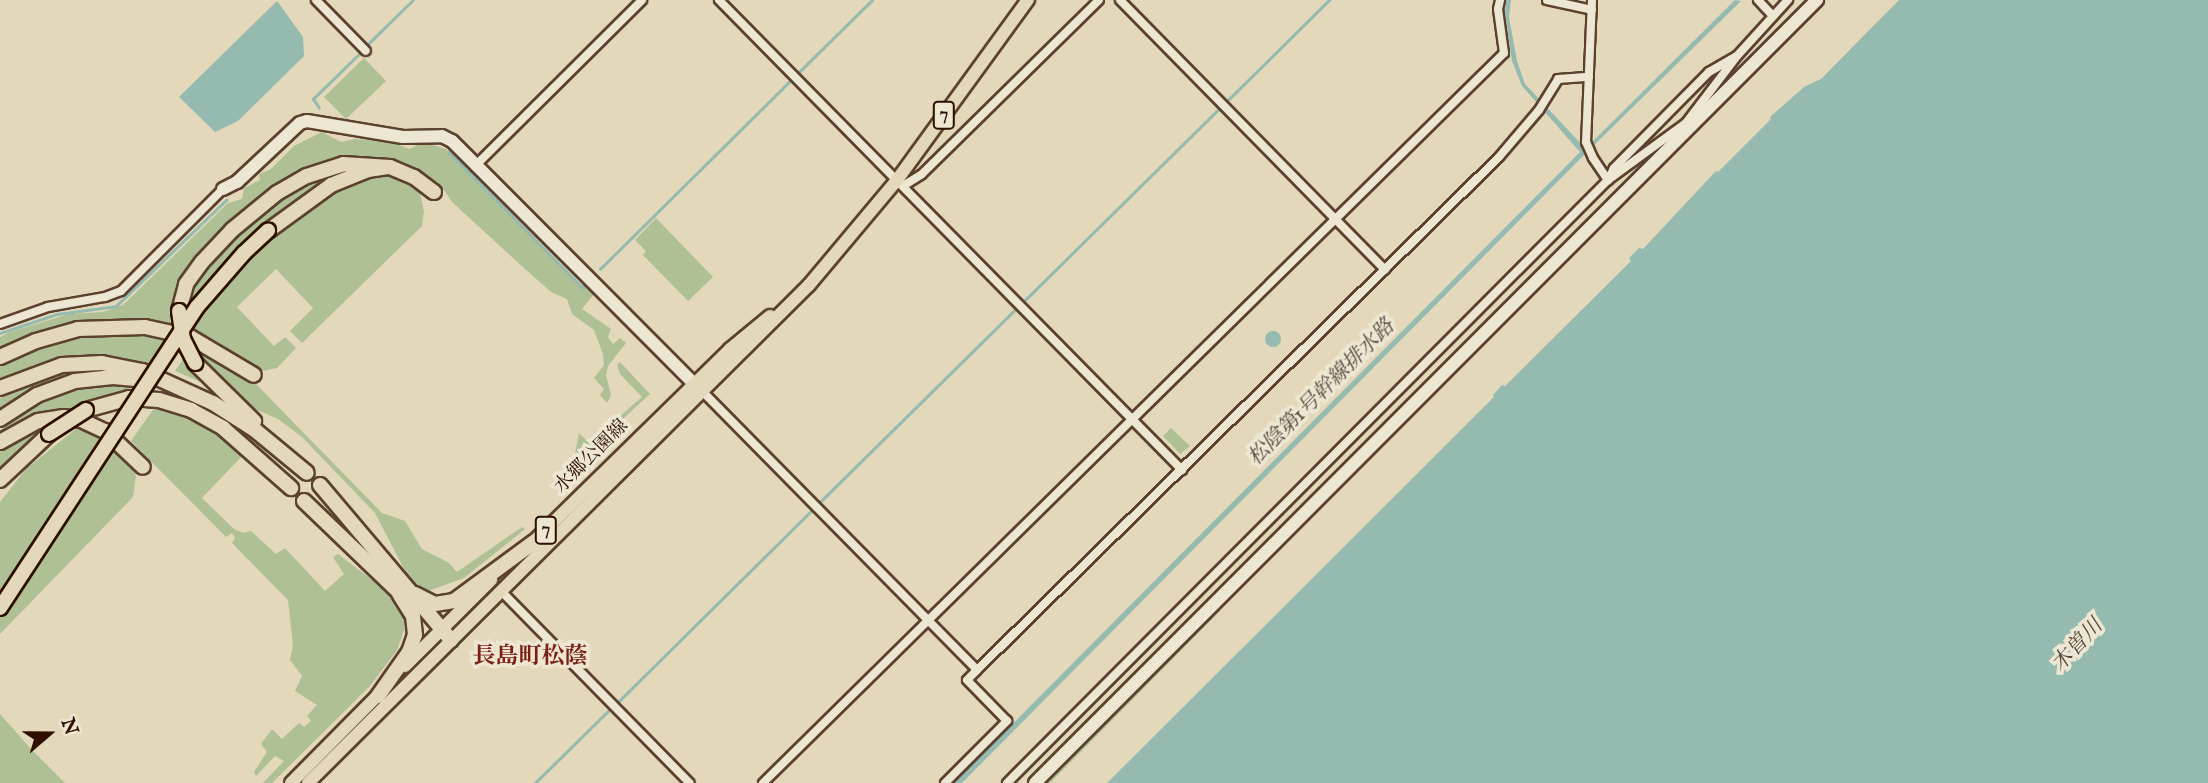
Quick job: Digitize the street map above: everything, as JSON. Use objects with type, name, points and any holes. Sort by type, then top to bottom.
[{"type":"highway","points":[[307,473],[195,363],[183,339],[179,311],[186,284],[232,230],[278,193],[307,176],[344,164],[363,163],[390,167],[414,177],[434,192]]},
{"type":"highway","points":[[0,608],[197,307],[228,271],[268,231],[331,185],[368,170],[390,167]]},
{"type":"highway","points":[[0,357],[67,331],[100,326],[145,327],[190,337],[254,374]]},
{"type":"highway","points":[[1,387],[62,365],[102,363],[142,371],[185,388],[255,430],[293,458]]},
{"type":"highway","points":[[0,419],[37,395],[75,381],[134,378],[185,388]]},
{"type":"highway","points":[[3,479],[49,434],[86,410],[114,400],[144,398],[191,410],[239,441],[291,488]]},
{"type":"highway","points":[[0,442],[38,421],[64,417],[81,420],[105,431],[144,467]]},
{"type":"highway","points":[[320,485],[393,580],[409,608],[415,635],[409,652],[378,695]]},
{"type":"highway","points":[[304,501],[393,580],[452,640]]},
{"type":"highway","points":[[393,580],[426,602],[445,604],[463,596],[534,542]]},
{"type":"main road","name":"水郷公園線","points":[[291,783],[440,629],[809,285],[900,183],[1028,0]]},
{"type":"main road","name":"水郷公園線","points":[[308,783],[501,591],[698,388]]},
{"type":"street","points":[[316,0],[366,51]]},
{"type":"street","points":[[476,165],[642,0]]},
{"type":"street","points":[[719,0],[1182,470]]},
{"type":"street","points":[[900,183],[922,174],[1098,0]]},
{"type":"street","points":[[1120,0],[1385,270]]},
{"type":"street","points":[[763,783],[1504,53],[1498,9],[1500,0]]},
{"type":"street","points":[[1547,0],[1592,10]]},
{"type":"street","points":[[1592,0],[1587,143],[1608,180]]},
{"type":"street","points":[[1758,0],[1773,16]]},
{"type":"street","points":[[1007,783],[1608,180],[1688,125],[1737,57],[1788,0]]},
{"type":"street","points":[[1035,783],[1688,125],[1817,0]]},
{"type":"street","points":[[1608,180],[1614,168],[1709,72],[1737,57]]},
{"type":"street","points":[[945,783],[1007,721],[967,680],[1499,157],[1539,110],[1558,79],[1589,77]]},
{"type":"street","points":[[0,324],[47,307],[105,297],[121,291],[223,188],[237,182],[300,123],[307,121],[380,134],[442,136],[452,141],[977,670]]},
{"type":"street","points":[[501,591],[690,783]]},
{"type":"green space","points":[[364,58],[386,81],[346,119],[324,97]]},
{"type":"green space","points":[[322,132],[341,142],[355,139],[387,141],[410,149],[423,142],[446,149],[581,288],[585,285],[589,288],[594,294],[582,309],[611,329],[608,337],[613,344],[620,338],[626,343],[608,366],[606,375],[611,395],[607,403],[600,395],[604,389],[594,378],[604,365],[594,330],[572,314],[567,299],[551,292],[525,269],[452,202],[444,190],[416,171],[380,158],[347,158],[325,163],[197,259],[175,327],[131,320],[88,321],[70,324],[0,352],[0,337],[10,332],[69,314],[103,312],[123,305],[228,203],[242,199],[244,188],[260,180],[259,174],[271,169],[294,146]]},
{"type":"green space","points":[[342,169],[351,170],[304,196],[245,244],[186,314],[188,298],[196,279],[237,233],[297,188]]},
{"type":"green space","points":[[389,176],[402,180],[420,193],[424,212],[422,226],[302,343],[290,331],[313,308],[276,269],[237,307],[274,346],[285,337],[296,348],[277,368],[263,371],[189,330],[218,290],[271,234],[336,190],[356,181]]},
{"type":"green space","points":[[656,218],[713,277],[688,301],[643,255],[646,251],[635,240]]},
{"type":"green space","points":[[140,331],[172,337],[152,365],[111,358],[82,357],[46,362],[0,378],[0,364],[52,341],[79,334]]},
{"type":"green space","points":[[192,344],[254,382],[382,513],[405,521],[422,549],[449,563],[457,572],[522,527],[525,529],[464,578],[423,593],[403,567],[375,513],[302,437],[278,419],[244,404],[206,366]]},
{"type":"green space","points":[[187,353],[210,386],[175,371]]},
{"type":"green space","points":[[620,362],[650,394],[578,460],[575,454],[579,433],[589,443],[642,397],[620,374],[617,365]]},
{"type":"green space","points":[[115,369],[41,388],[21,397],[0,413],[0,398],[55,373]]},
{"type":"green space","points":[[145,382],[139,392],[0,437],[0,430],[7,423],[52,398],[99,384]]},
{"type":"green space","points":[[157,404],[179,409],[231,438],[243,455],[202,498],[234,529],[243,533],[251,531],[276,554],[285,548],[325,591],[344,574],[333,557],[338,554],[401,602],[408,615],[409,628],[404,630],[397,650],[370,686],[272,783],[263,783],[284,761],[275,756],[256,776],[254,772],[267,752],[261,744],[272,729],[282,739],[299,723],[304,727],[311,721],[307,716],[317,705],[295,691],[302,676],[290,660],[293,645],[288,600],[232,543],[235,538],[232,533],[226,537],[131,441]]},
{"type":"green space","points":[[58,422],[0,475],[0,449],[29,432]]},
{"type":"green space","points":[[82,424],[97,431],[129,461],[136,476],[133,497],[0,634],[0,502],[26,469]]},
{"type":"green space","points":[[1171,428],[1190,446],[1180,454],[1163,436]]},
{"type":"green space","points":[[1218,607],[1221,610],[1050,783],[1042,783]]},
{"type":"green space","points":[[0,714],[32,750],[65,783],[0,783]]},
{"type":"water","points":[[1506,0],[1511,0],[1509,17],[1517,61],[1525,84],[1584,147],[1735,0],[1741,1],[1586,153],[962,783],[954,783],[1580,152],[1522,86],[1512,61],[1505,14]]},
{"type":"water","name":"木曽川","points":[[1899,0],[2208,0],[2208,783],[1107,783],[1494,397],[1502,385],[1505,386],[1631,261],[1629,258],[1639,248],[1643,249],[1716,171],[1718,172],[1771,119],[1770,117],[1804,87],[1821,79]]},
{"type":"water","points":[[277,1],[303,37],[304,56],[238,121],[215,132],[179,97]]},
{"type":"water","points":[[1270,331],[1276,331],[1281,339],[1279,345],[1270,347],[1265,342],[1265,336]]},
{"type":"waterway","points":[[367,45],[413,0]]},
{"type":"waterway","points":[[797,74],[872,0]]},
{"type":"waterway","points":[[1226,102],[1329,0]]},
{"type":"waterway","points":[[319,108],[313,99],[361,52]]},
{"type":"waterway","points":[[600,269],[792,79]]},
{"type":"waterway","points":[[1023,302],[1221,107]]},
{"type":"waterway","points":[[449,152],[582,287],[584,285]]},
{"type":"waterway","points":[[1402,246],[1493,156]]},
{"type":"waterway","points":[[0,333],[57,314],[116,306],[226,200]]},
{"type":"waterway","points":[[1336,311],[1371,276]]},
{"type":"waterway","points":[[819,503],[1017,308]]},
{"type":"waterway","points":[[1286,360],[1324,322]]},
{"type":"waterway","points":[[1183,462],[1282,364]]},
{"type":"waterway","points":[[978,663],[1174,470]]},
{"type":"waterway","points":[[616,704],[813,509]]},
{"type":"waterway","points":[[967,676],[971,670]]},
{"type":"waterway","points":[[535,783],[611,708]]},
{"type":"district","name":"長島町松蔭","points":[[530,657]]},
{"type":"water label","name":"松陰第1号幹線排水路","points":[[1322,393]]}]
